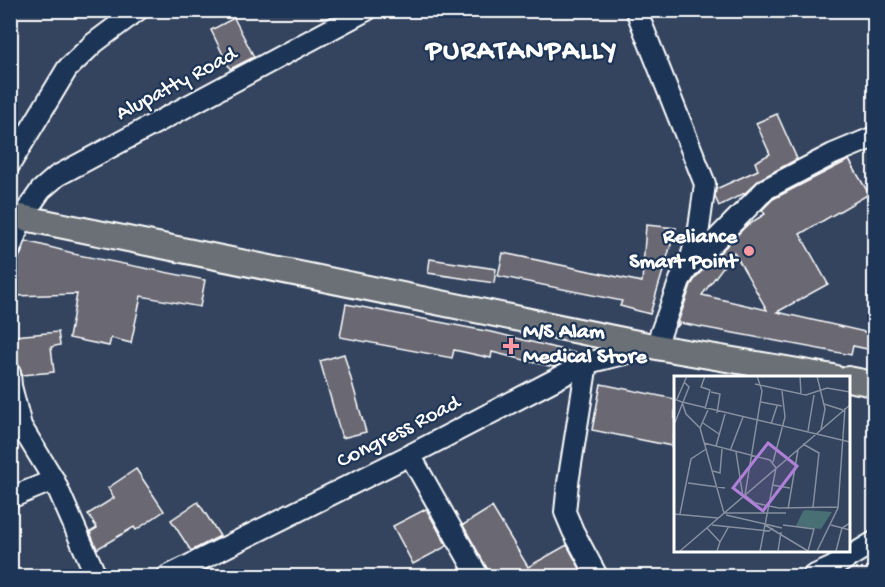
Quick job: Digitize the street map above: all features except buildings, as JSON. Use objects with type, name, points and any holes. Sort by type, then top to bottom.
[{"type":"main road","points":[[16,216],[657,346],[827,376]]},
{"type":"main road","points":[[849,380],[874,384]]},
{"type":"street","points":[[10,164],[67,69],[94,43],[138,10]]},
{"type":"street","name":"Alupatty Road","points":[[10,250],[16,216],[57,176],[367,10]]},
{"type":"street","points":[[636,10],[705,184],[699,228],[688,268]]},
{"type":"street","points":[[657,346],[680,280],[688,268],[766,189],[833,154],[874,137]]},
{"type":"street","name":"Congress Road","points":[[168,576],[410,455],[587,363],[657,346]]},
{"type":"street","points":[[587,363],[565,512],[597,576]]},
{"type":"street","points":[[10,373],[21,426],[54,480],[96,576]]},
{"type":"street","points":[[410,455],[478,576]]},
{"type":"street","points":[[10,498],[54,480]]},
{"type":"street","points":[[813,576],[874,542]]},
{"type":"place","name":"Reliance Smart Point","points":[[749,251]]},
{"type":"place","name":"M/S Alam Medical Store","points":[[511,346]]},
{"type":"district","name":"PURATANPALLY","points":[[522,52]]}]
